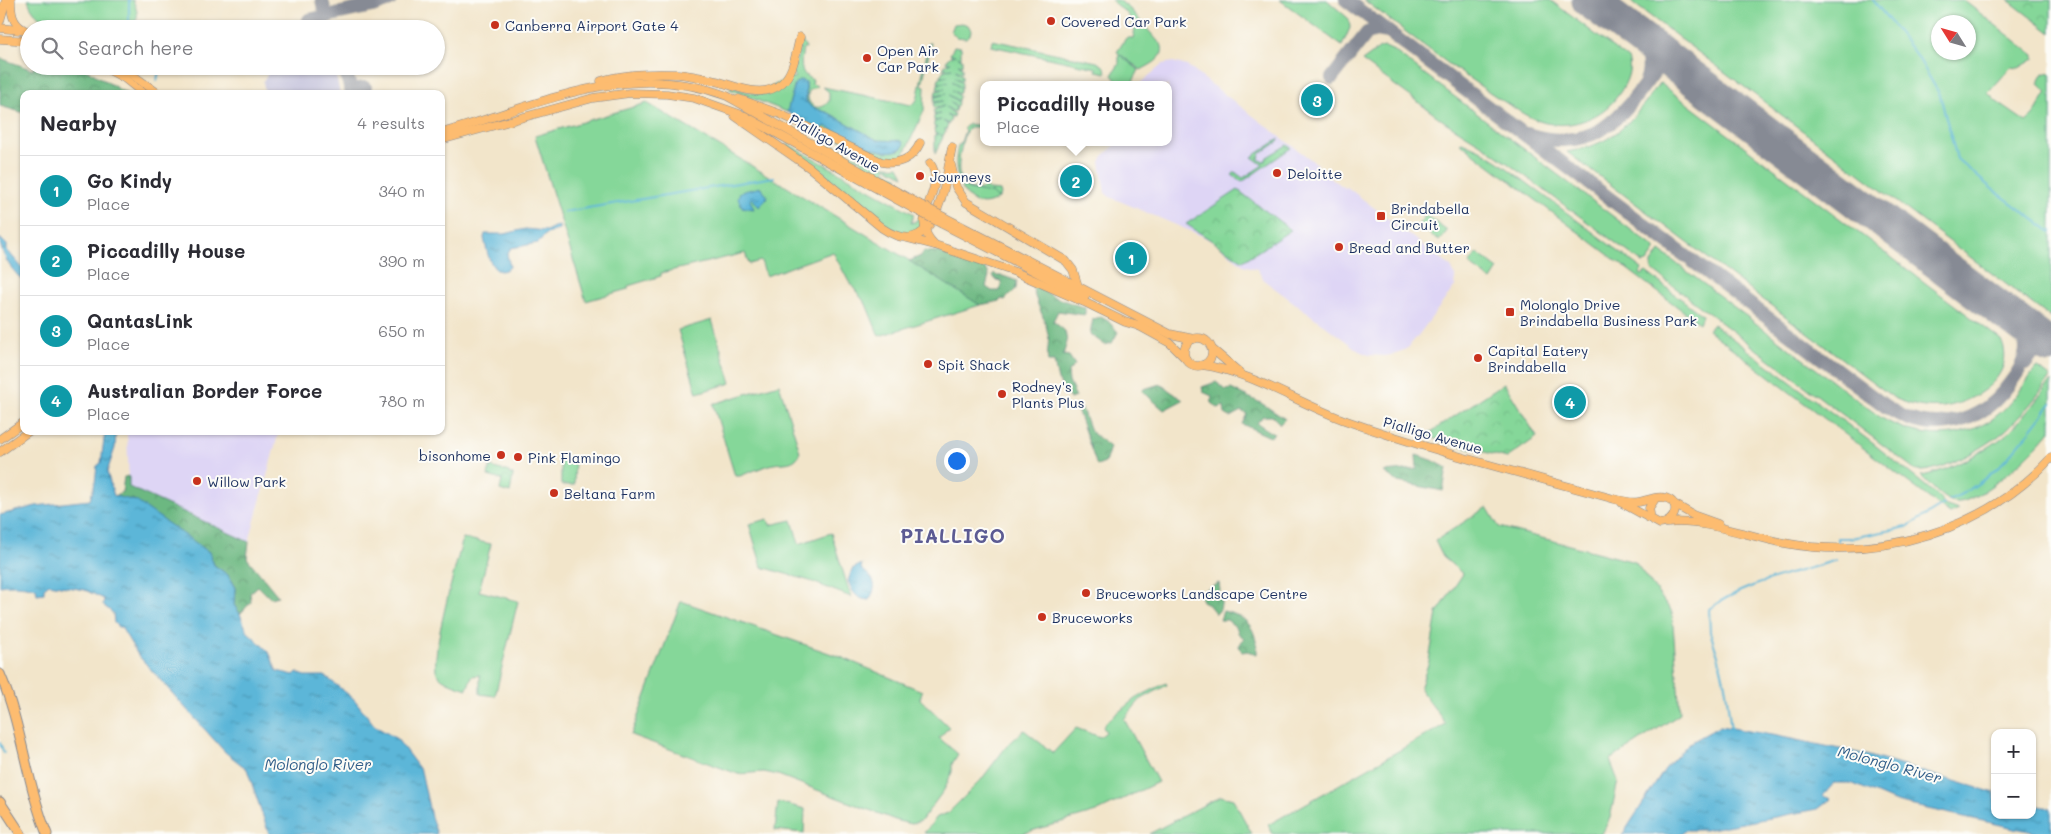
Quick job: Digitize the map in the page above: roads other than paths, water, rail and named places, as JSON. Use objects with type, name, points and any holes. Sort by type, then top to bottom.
[{"type":"highway","points":[[0,674],[12,706],[39,811],[47,834]]},
{"type":"highway","points":[[0,802],[21,834]]},
{"type":"main road","points":[[0,21],[6,0]]},
{"type":"main road","points":[[11,0],[14,19],[20,27]]},
{"type":"main road","points":[[0,28],[20,30]]},
{"type":"main road","points":[[583,89],[616,77],[665,74],[708,79],[754,91],[769,90],[778,86],[788,76],[800,37]]},
{"type":"main road","points":[[0,39],[20,40]]},
{"type":"main road","points":[[118,75],[139,90]]},
{"type":"main road","points":[[133,75],[153,90]]},
{"type":"main road","name":"Pialligo Avenue","points":[[445,132],[583,89],[615,83],[654,81],[690,85],[727,96],[916,207]]},
{"type":"main road","name":"Pialligo Avenue","points":[[445,139],[556,108],[620,94],[653,92],[707,102],[762,125],[916,207],[1078,286],[1173,335],[1194,339]]},
{"type":"main road","points":[[727,96],[754,103],[771,110],[882,162],[895,163],[905,159],[914,152],[920,143]]},
{"type":"main road","points":[[728,110],[810,168],[882,228],[898,236],[941,247],[1015,272],[1125,322],[1142,327]]},
{"type":"main road","points":[[898,236],[913,236],[930,226],[937,213],[952,147],[953,177],[964,199],[1004,226],[1065,260],[1071,267],[1078,286]]},
{"type":"main road","points":[[930,163],[934,171],[934,181],[924,216],[925,230],[931,240],[941,247]]},
{"type":"main road","name":"Pialligo Avenue","points":[[943,220],[1170,343],[1186,359]]},
{"type":"main road","points":[[1194,339],[1205,340],[1212,349],[1210,359],[1202,365],[1195,365],[1186,359],[1186,346],[1194,339]]},
{"type":"main road","name":"Pialligo Avenue","points":[[1212,349],[1228,364],[1251,380]]},
{"type":"main road","name":"Pialligo Avenue","points":[[1202,365],[1223,369],[1318,410],[1371,430],[1442,452],[1614,499],[1635,502],[1655,499]]},
{"type":"main road","points":[[0,439],[20,425]]},
{"type":"main road","points":[[0,452],[23,435]]},
{"type":"main road","points":[[1751,535],[1693,515],[1664,497],[1655,499],[1649,508],[1651,519],[1658,524],[1692,523],[1784,543],[1830,548],[1886,546],[1914,539],[1962,522],[1992,506],[2026,481],[2051,458]]},
{"type":"main road","name":"Pialligo Avenue","points":[[1614,499],[1651,519]]},
{"type":"main road","points":[[1666,524],[1675,516],[1674,504]]},
{"type":"water","points":[[800,80],[806,82],[806,101],[811,107],[829,113],[877,140],[902,141],[903,147],[895,151],[886,151],[864,146],[825,126],[822,131],[787,112],[795,84]]},
{"type":"water","points":[[761,187],[767,196],[759,207],[752,198],[750,200],[754,209],[742,207],[738,198],[740,192]]},
{"type":"water","points":[[559,226],[559,229],[545,235],[538,243],[511,248],[507,254],[510,267],[504,271],[494,268],[484,238],[485,234],[505,234],[525,229],[546,231]]},
{"type":"water","points":[[0,238],[7,245],[7,250],[20,265],[20,278],[8,262]]},
{"type":"water","name":"Molonglo River","points":[[104,435],[116,435],[115,448],[107,472],[114,496],[136,501],[209,552],[214,565],[228,575],[235,588],[234,605],[247,631],[269,652],[277,671],[294,675],[297,672],[304,676],[325,676],[354,699],[375,726],[397,739],[421,771],[431,817],[437,834],[269,834],[247,769],[225,752],[138,655],[121,627],[114,623],[113,613],[103,605],[104,599],[85,590],[49,584],[44,588],[44,593],[37,594],[36,588],[32,587],[0,586],[0,515],[36,506],[90,500],[97,466],[101,463]]},
{"type":"water","points":[[862,564],[861,569],[874,582],[874,590],[869,600],[861,598],[853,592],[848,581],[852,569]]},
{"type":"water","name":"Molonglo River","points":[[1720,726],[1859,753],[1991,792],[1991,819],[2036,819],[2036,805],[2051,809],[2051,834],[2042,834],[1896,802],[1851,783],[1834,783],[1823,796],[1831,799],[1818,809],[1705,830],[1685,830],[1681,834],[1623,834],[1665,769],[1688,744]]},
{"type":"waterway","points":[[129,0],[129,20]]},
{"type":"waterway","points":[[1873,0],[1917,56],[1940,95],[1957,159],[1991,188],[2051,232]]},
{"type":"waterway","points":[[157,80],[158,75]]},
{"type":"waterway","points":[[564,212],[774,177]]},
{"type":"waterway","points":[[1949,500],[1965,492],[1994,471],[2030,432],[2051,403]]},
{"type":"waterway","points":[[1838,541],[1838,538],[1851,538],[1907,527],[1944,504]]},
{"type":"waterway","points":[[1731,730],[1726,690],[1710,632],[1709,609],[1737,592],[1836,560]]},
{"type":"waterway","points":[[0,743],[4,753]]},
{"type":"place","name":"Covered Car Park","points":[[1051,21]]},
{"type":"place","name":"Canberra Airport Gate 4","points":[[495,25]]},
{"type":"place","name":"Open Air Car Park","points":[[867,58]]},
{"type":"place","name":"QantasLink","points":[[1317,100]]},
{"type":"place","name":"Deloitte","points":[[1277,173]]},
{"type":"place","name":"Journeys","points":[[920,176]]},
{"type":"place","name":"Piccadilly House","points":[[1076,181]]},
{"type":"place","name":"Brindabella Circuit","points":[[1381,216]]},
{"type":"place","name":"Bread and Butter","points":[[1339,247]]},
{"type":"place","name":"Go Kindy","points":[[1131,258]]},
{"type":"place","name":"Molonglo Drive Brindabella Business Park","points":[[1510,312]]},
{"type":"place","name":"Capital Eatery Brindabella","points":[[1478,358]]},
{"type":"place","name":"Spit Shack","points":[[928,364]]},
{"type":"place","name":"Rodney's Plants Plus","points":[[1002,394]]},
{"type":"place","name":"Australian Border Force","points":[[1570,402]]},
{"type":"place","name":"bisonhome","points":[[501,455]]},
{"type":"place","name":"Pink Flamingo","points":[[518,457]]},
{"type":"place","name":"Willow Park","points":[[197,481]]},
{"type":"place","name":"Beltana Farm","points":[[554,493]]},
{"type":"place","name":"Bruceworks Landscape Centre","points":[[1086,593]]},
{"type":"place","name":"Bruceworks","points":[[1042,617]]},
{"type":"district","name":"PIALLIGO","points":[[953,535]]}]
